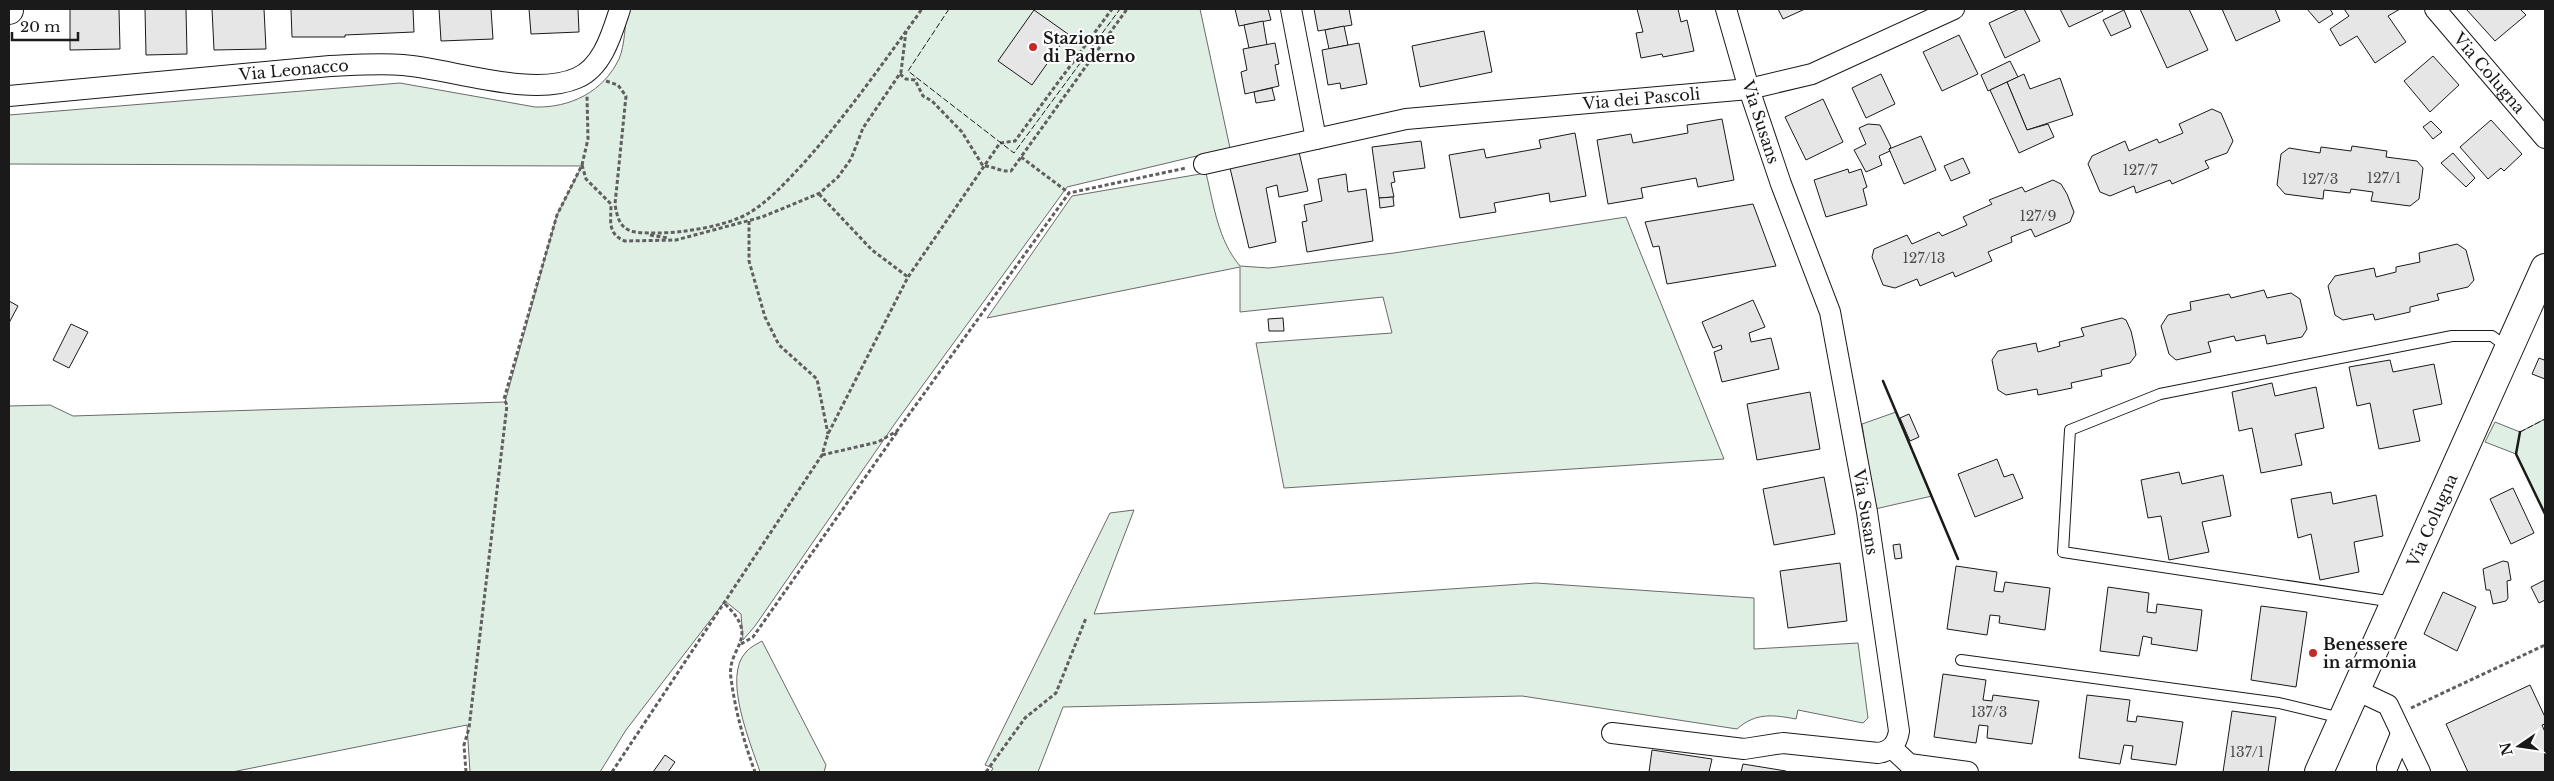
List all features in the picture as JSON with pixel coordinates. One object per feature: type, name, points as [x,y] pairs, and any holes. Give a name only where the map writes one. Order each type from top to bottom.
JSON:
[{"type":"street","points":[[583,87],[591,67],[602,54],[612,34],[620,9]]},
{"type":"street","points":[[1291,9],[1316,138]]},
{"type":"street","name":"Via Susans","points":[[1726,9],[1749,89],[1781,184],[1830,312],[1867,512],[1899,731],[1897,740],[1892,748]]},
{"type":"street","name":"Via dei Pascoli","points":[[1204,164],[1316,138],[1406,120],[1749,89],[1812,74],[1954,9]]},
{"type":"street","name":"Via Colugna","points":[[2435,9],[2545,138]]},
{"type":"street","name":"Via Leonacco","points":[[9,96],[358,65],[404,65],[522,84],[583,87]]},
{"type":"street","name":"Via Colugna","points":[[2319,772],[2545,268]]},
{"type":"street","points":[[2356,690],[2388,705],[2420,772]]},
{"type":"street","points":[[2387,768],[2397,725]]},
{"type":"street","points":[[1612,733],[1744,748],[1783,743],[1878,753],[1892,748],[1909,764],[1968,772]]},
{"type":"lane","points":[[2395,602],[2063,552],[2070,430],[2160,394],[2452,336],[2492,336],[2509,348]]},
{"type":"lane","points":[[1962,660],[2279,703],[2343,719]]},
{"type":"path","points":[[641,233],[680,232],[733,220],[749,213],[761,204],[776,192],[820,146],[922,9]]},
{"type":"path","points":[[612,772],[822,455],[828,434],[908,277],[1000,143],[1015,141],[1112,9]]},
{"type":"path","points":[[983,166],[992,166],[1001,172],[1011,171],[1127,9]]},
{"type":"path","points":[[582,165],[586,179],[610,204],[611,231],[617,238],[625,241],[676,240],[749,221],[819,194],[838,177],[850,159],[863,128],[900,74],[907,30]]},
{"type":"path","points":[[900,74],[906,79],[916,80],[923,96],[932,101],[962,132],[983,166]]},
{"type":"path","points":[[618,85],[624,90],[626,104],[614,204],[616,215],[624,229],[676,240]]},
{"type":"path","points":[[466,772],[464,745],[470,718],[506,414],[507,405],[504,399],[557,215],[582,165],[588,140],[583,87]]},
{"type":"path","points":[[1021,157],[1069,193]]},
{"type":"path","points":[[741,644],[753,637],[897,431],[1069,193],[1204,164]]},
{"type":"path","points":[[819,194],[872,250],[908,277]]},
{"type":"path","points":[[749,221],[749,261],[765,317],[779,345],[817,379],[828,434]]},
{"type":"path","points":[[822,455],[878,442],[897,431]]},
{"type":"path","points":[[725,604],[738,616],[741,644],[734,659],[730,675],[738,717],[755,772]]},
{"type":"path","points":[[986,772],[1025,718],[1056,693],[1086,618]]},
{"type":"path","points":[[2397,725],[2545,645]]},
{"type":"green space","points":[[627,9],[1200,9],[1230,148],[1067,187],[896,422],[755,626],[743,640],[741,614],[725,601],[626,730],[600,772],[470,772],[467,725],[232,772],[9,772],[9,406],[50,405],[73,416],[505,402],[557,215],[582,166],[9,164],[9,115],[400,83],[535,107],[561,105],[584,96],[595,89],[612,71],[619,59],[622,47]]},
{"type":"green space","points":[[1206,173],[1214,210],[1222,234],[1240,266],[1269,268],[1394,253],[1626,217],[1724,459],[1284,488],[1256,343],[1392,333],[1383,297],[1240,312],[1240,267],[987,318],[1072,196]]},
{"type":"green space","points":[[1896,412],[1932,496],[1875,509],[1862,424]]},
{"type":"green space","points":[[2545,419],[2545,514],[2516,454],[2485,442],[2495,422],[2520,432]]},
{"type":"green space","points":[[1134,510],[1094,614],[1536,583],[1754,598],[1754,649],[1858,643],[1868,718],[1863,723],[1798,710],[1796,719],[1780,716],[1758,717],[1737,729],[1522,696],[1063,707],[1038,772],[991,772],[993,768],[985,765],[1110,513]]},
{"type":"green space","points":[[762,641],[826,765],[824,772],[760,772],[745,728],[738,694],[737,677],[739,663],[746,652]]},
{"type":"building","points":[[70,9],[119,9],[120,49],[70,50]]},
{"type":"building","points":[[145,9],[186,9],[187,54],[146,55]]},
{"type":"building","points":[[212,9],[264,9],[266,49],[214,50]]},
{"type":"building","points":[[291,9],[413,9],[414,32],[345,35],[345,37],[292,37]]},
{"type":"building","points":[[439,9],[491,9],[493,39],[441,41]]},
{"type":"building","points":[[529,9],[578,9],[579,32],[531,34]]},
{"type":"building","points":[[1235,9],[1268,9],[1271,20],[1239,26]]},
{"type":"building","points":[[1314,9],[1349,9],[1352,25],[1318,31]]},
{"type":"building","points":[[1637,9],[1678,9],[1681,22],[1687,20],[1694,51],[1663,57],[1662,54],[1641,58],[1636,33],[1643,32]]},
{"type":"building","points":[[1778,9],[1805,9],[1783,19]]},
{"type":"building","points":[[2019,9],[2024,9],[2040,41],[2005,58],[1989,23]]},
{"type":"building","points":[[2060,9],[2102,9],[2103,11],[2069,27]]},
{"type":"building","points":[[2140,9],[2189,9],[2208,50],[2167,68]]},
{"type":"building","points":[[2222,9],[2275,9],[2280,21],[2236,41]]},
{"type":"building","points":[[2307,9],[2330,9],[2333,14],[2319,23]]},
{"type":"building","points":[[2344,9],[2400,9],[2388,16],[2406,42],[2375,63],[2357,36],[2340,46],[2330,29],[2349,16]]},
{"type":"building","points":[[2466,9],[2520,9],[2526,15],[2495,41]]},
{"type":"building","name":"Stazione di Paderno","points":[[1034,10],[1068,34],[1032,85],[998,61]]},
{"type":"building","points":[[2124,10],[2131,27],[2111,36],[2103,20]]},
{"type":"building","points":[[1263,21],[1267,45],[1249,48],[1244,25]]},
{"type":"building","points":[[1344,26],[1348,45],[1329,49],[1325,30]]},
{"type":"building","points":[[1484,31],[1492,72],[1420,87],[1412,46]]},
{"type":"building","points":[[1959,35],[1978,74],[1942,91],[1923,52]]},
{"type":"building","points":[[1275,43],[1279,64],[1275,65],[1279,86],[1245,94],[1241,72],[1247,70],[1243,49]]},
{"type":"building","points":[[1359,43],[1367,84],[1341,89],[1340,83],[1328,85],[1322,50]]},
{"type":"building","points":[[2433,56],[2459,85],[2430,112],[2404,81]]},
{"type":"building","points":[[2010,61],[2018,77],[1988,91],[1981,75]]},
{"type":"building","points":[[1881,74],[1895,104],[1866,118],[1852,88]]},
{"type":"building","points":[[2024,74],[2030,89],[2060,78],[2073,115],[2027,130],[2007,82]]},
{"type":"building","points":[[2007,82],[2027,130],[2048,124],[2054,137],[2019,153],[1990,90]]},
{"type":"building","points":[[1272,88],[1275,100],[1256,103],[1254,92]]},
{"type":"building","points":[[1823,99],[1843,142],[1806,160],[1785,117]]},
{"type":"building","points":[[2212,109],[2221,113],[2233,141],[2227,153],[2205,161],[2209,168],[2172,184],[2170,180],[2136,193],[2134,186],[2110,196],[2100,192],[2088,164],[2092,156],[2125,141],[2129,151],[2157,139],[2159,143],[2183,133],[2179,124]]},
{"type":"building","points":[[1722,119],[1734,180],[1698,187],[1696,178],[1641,188],[1643,198],[1608,204],[1597,140],[1631,134],[1633,143],[1688,133],[1687,125]]},
{"type":"building","points":[[2491,120],[2522,154],[2504,171],[2501,168],[2488,179],[2460,147]]},
{"type":"building","points":[[2431,121],[2442,132],[2433,139],[2423,127]]},
{"type":"building","points":[[1868,124],[1880,125],[1891,147],[1890,151],[1879,156],[1882,165],[1866,172],[1854,150],[1866,144],[1859,128]]},
{"type":"building","points":[[1575,133],[1586,196],[1550,202],[1549,193],[1494,203],[1496,212],[1460,218],[1449,155],[1484,149],[1486,158],[1541,148],[1539,140]]},
{"type":"building","points":[[1921,136],[1936,170],[1904,184],[1889,149]]},
{"type":"building","points":[[1421,141],[1425,168],[1393,172],[1395,182],[1391,183],[1394,197],[1379,198],[1372,147]]},
{"type":"building","points":[[2352,146],[2387,151],[2386,157],[2417,161],[2423,168],[2419,199],[2410,206],[2371,201],[2373,192],[2351,189],[2350,193],[2324,190],[2323,199],[2285,194],[2277,185],[2281,154],[2289,148],[2320,153],[2321,147],[2351,151]]},
{"type":"building","points":[[1299,152],[1308,191],[1279,197],[1277,185],[1266,188],[1276,242],[1249,248],[1230,168]]},
{"type":"building","points":[[2453,153],[2475,178],[2466,187],[2441,163]]},
{"type":"building","points":[[1963,158],[1970,173],[1951,181],[1944,166]]},
{"type":"building","points":[[1848,169],[1849,173],[1861,169],[1867,187],[1863,189],[1867,205],[1826,217],[1814,180]]},
{"type":"building","points":[[1346,174],[1348,192],[1366,189],[1373,241],[1307,252],[1302,222],[1307,221],[1304,205],[1322,201],[1318,179]]},
{"type":"building","points":[[2053,180],[2061,184],[2067,194],[2074,212],[2070,222],[2035,237],[2031,229],[2011,237],[2012,242],[1988,252],[1992,261],[1955,277],[1953,272],[1920,286],[1917,279],[1895,288],[1883,285],[1872,257],[1874,249],[1907,235],[1912,244],[1939,232],[1942,236],[1967,225],[1963,217],[1992,204],[1989,200],[2022,187],[2025,192]]},
{"type":"building","points":[[1393,197],[1394,206],[1380,208],[1379,198]]},
{"type":"building","points":[[1753,204],[1776,266],[1667,284],[1659,246],[1653,247],[1645,222]]},
{"type":"building","points":[[2457,244],[2466,250],[2474,280],[2468,287],[2437,294],[2439,300],[2410,307],[2410,312],[2375,320],[2373,314],[2343,320],[2335,315],[2328,286],[2335,276],[2374,268],[2376,277],[2396,272],[2396,267],[2420,262],[2419,253]]},
{"type":"building","points":[[2264,290],[2267,298],[2291,293],[2300,299],[2307,329],[2302,337],[2267,344],[2265,335],[2236,341],[2234,336],[2208,342],[2211,352],[2176,360],[2169,354],[2161,326],[2168,315],[2191,310],[2190,302],[2229,294],[2231,298]]},
{"type":"building","points":[[1753,300],[1765,327],[1749,333],[1751,342],[1771,338],[1779,369],[1722,382],[1714,352],[1722,349],[1721,345],[1713,348],[1702,322]]},
{"type":"building","points":[[9,301],[18,306],[9,323]]},
{"type":"building","points":[[1283,318],[1284,331],[1269,331],[1268,319]]},
{"type":"building","points":[[2122,318],[2126,320],[2131,331],[2136,355],[2130,363],[2101,370],[2102,376],[2071,383],[2072,388],[2038,395],[2037,389],[2006,395],[1998,390],[1992,360],[1998,351],[2036,343],[2038,352],[2060,346],[2059,342],[2084,336],[2081,328]]},
{"type":"building","points":[[71,324],[88,332],[69,368],[53,360]]},
{"type":"building","points":[[2545,357],[2545,379],[2532,374],[2539,358],[2544,360]]},
{"type":"building","points":[[2390,360],[2393,372],[2434,364],[2442,404],[2413,410],[2420,441],[2379,449],[2370,403],[2357,406],[2349,367]]},
{"type":"building","points":[[2272,383],[2275,396],[2316,387],[2324,428],[2295,434],[2302,465],[2261,473],[2252,428],[2239,431],[2232,392]]},
{"type":"building","points":[[1810,392],[1820,449],[1757,460],[1747,404]]},
{"type":"building","points":[[1909,414],[1919,437],[1910,441],[1900,418]]},
{"type":"building","points":[[1997,459],[2004,477],[2013,474],[2023,498],[1975,517],[1958,474]]},
{"type":"building","points":[[2179,472],[2182,484],[2223,475],[2231,516],[2202,522],[2209,552],[2169,560],[2161,516],[2148,518],[2141,480]]},
{"type":"building","points":[[1824,477],[1835,534],[1774,545],[1763,489]]},
{"type":"building","points":[[2513,488],[2534,533],[2511,544],[2490,499]]},
{"type":"building","points":[[2331,492],[2333,504],[2376,495],[2383,536],[2354,542],[2359,572],[2320,580],[2311,534],[2298,538],[2291,499]]},
{"type":"building","points":[[1900,544],[1902,558],[1895,559],[1893,545]]},
{"type":"building","points":[[2503,561],[2508,562],[2511,580],[2507,581],[2508,598],[2506,601],[2493,604],[2490,590],[2486,590],[2483,569]]},
{"type":"building","points":[[1840,563],[1847,621],[1788,628],[1780,571]]},
{"type":"building","points":[[1956,566],[1997,572],[1994,591],[2003,592],[2005,582],[2050,588],[2045,630],[1999,623],[2000,616],[1990,615],[1987,635],[1947,629]]},
{"type":"building","points":[[2545,580],[2545,600],[2539,603],[2531,587]]},
{"type":"building","points":[[2108,587],[2149,593],[2147,612],[2156,613],[2157,604],[2202,610],[2197,651],[2151,644],[2152,638],[2143,636],[2139,656],[2100,651]]},
{"type":"building","points":[[2443,592],[2476,607],[2457,651],[2424,634]]},
{"type":"building","points":[[2261,606],[2307,612],[2296,687],[2251,680]]},
{"type":"building","points":[[1943,674],[1986,680],[1983,700],[1992,701],[1993,695],[2039,701],[2032,744],[1987,738],[1988,726],[1979,725],[1976,743],[1934,737]]},
{"type":"building","points":[[2530,685],[2545,717],[2545,724],[2542,725],[2545,732],[2545,772],[2468,772],[2446,724]]},
{"type":"building","points":[[2087,695],[2130,700],[2127,721],[2136,722],[2137,716],[2183,722],[2176,765],[2131,759],[2133,746],[2124,745],[2120,764],[2079,758]]},
{"type":"building","points":[[2232,711],[2276,717],[2268,772],[2223,772]]},
{"type":"building","points":[[1652,750],[1712,759],[1709,772],[1649,772]]},
{"type":"building","points":[[665,755],[675,762],[668,772],[653,772]]},
{"type":"building","points":[[1743,764],[1786,771],[1741,772]]},
{"type":"fence","points":[[949,9],[908,71],[1014,153],[1120,9]]},
{"type":"fence","points":[[2520,432],[2545,419]]},
{"type":"wall","points":[[1883,381],[1958,559]]},
{"type":"wall","points":[[2520,432],[2516,454],[2545,514]]},
{"type":"place","name":"Stazione di Paderno","points":[[1033,47]]},
{"type":"place","name":"Benessere in armonia","points":[[2313,653]]}]
